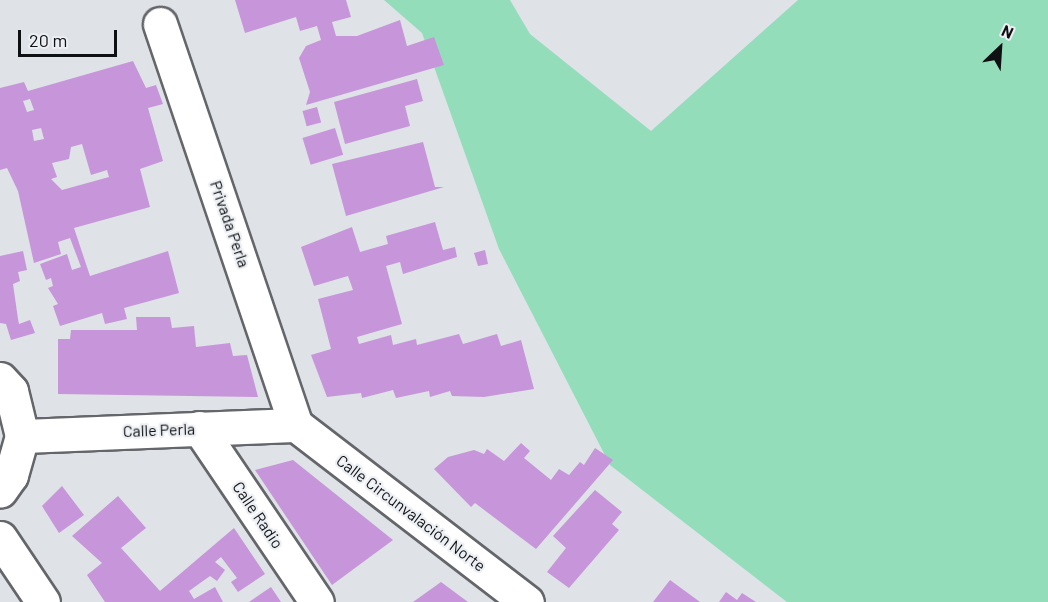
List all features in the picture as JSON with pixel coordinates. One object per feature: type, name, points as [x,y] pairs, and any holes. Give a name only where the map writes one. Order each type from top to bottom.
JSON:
[{"type":"street","name":"Privada Perla","points":[[160,24],[296,425]]},
{"type":"street","points":[[0,379],[11,391],[22,436],[11,475],[0,491]]},
{"type":"street","name":"Calle Perla","points":[[22,436],[296,425]]},
{"type":"street","name":"Calle Circunvalación Norte","points":[[296,425],[527,602]]},
{"type":"street","name":"Calle Radio","points":[[200,428],[317,602]]},
{"type":"street","points":[[0,538],[43,602]]},
{"type":"green space","points":[[384,0],[510,0],[530,34],[651,131],[798,0],[1048,0],[1048,602],[787,602],[610,465],[499,249],[422,33]]},
{"type":"building","points":[[235,0],[346,0],[351,17],[332,22],[336,36],[357,36],[400,20],[407,46],[434,37],[444,65],[306,105],[310,92],[299,58],[306,46],[321,40],[317,26],[300,31],[296,17],[245,33]]},
{"type":"building","points":[[133,61],[146,88],[156,85],[163,104],[148,108],[163,161],[140,169],[150,207],[74,228],[90,276],[168,251],[179,293],[124,308],[127,319],[105,324],[102,313],[60,326],[53,306],[58,304],[48,288],[53,286],[51,278],[46,280],[40,264],[67,254],[72,270],[81,267],[70,238],[58,242],[61,254],[34,263],[18,191],[7,168],[0,170],[0,88],[24,82],[28,91]],"holes":[[[30,99],[34,110],[27,112],[23,101]],[[41,128],[44,139],[34,141],[32,130]],[[82,144],[91,175],[107,170],[109,177],[62,190],[51,179],[57,177],[52,163],[69,159],[71,147]]]},
{"type":"building","points":[[417,79],[423,101],[405,106],[410,126],[345,144],[334,102]]},
{"type":"building","points":[[317,107],[321,122],[307,126],[303,111]]},
{"type":"building","points":[[335,128],[343,155],[311,165],[302,138]]},
{"type":"building","points":[[423,142],[435,187],[444,187],[346,216],[332,164]]},
{"type":"building","points":[[435,222],[443,250],[455,247],[457,257],[403,274],[400,262],[386,266],[402,324],[357,337],[359,344],[391,335],[393,345],[416,339],[417,345],[459,334],[463,344],[497,334],[501,346],[521,340],[534,389],[484,397],[452,396],[450,391],[430,397],[429,391],[396,398],[393,390],[362,398],[361,393],[327,397],[311,355],[331,349],[318,299],[353,290],[348,276],[314,286],[301,247],[352,227],[360,252],[388,244],[386,236]]},
{"type":"building","points":[[485,250],[488,264],[478,266],[474,253]]},
{"type":"building","points":[[23,251],[27,270],[18,272],[20,281],[13,284],[18,319],[19,324],[30,320],[35,333],[11,340],[6,324],[0,323],[0,256]]},
{"type":"building","points":[[136,317],[170,317],[172,328],[194,326],[196,347],[230,343],[233,356],[247,355],[258,397],[58,394],[58,339],[70,339],[71,330],[137,330]]},
{"type":"building","points":[[521,443],[530,451],[524,458],[551,480],[559,469],[569,475],[580,462],[584,465],[595,448],[613,460],[536,549],[475,503],[471,507],[434,469],[448,457],[474,450],[484,454],[487,449],[504,461]]},
{"type":"building","points":[[293,460],[393,540],[332,585],[255,470]]},
{"type":"building","points":[[62,486],[84,515],[59,533],[42,506]]},
{"type":"building","points":[[595,490],[622,512],[612,524],[619,530],[569,588],[547,572],[566,548],[553,536]]},
{"type":"building","points":[[118,496],[146,528],[121,548],[160,591],[234,528],[265,574],[238,592],[231,582],[237,578],[221,557],[215,562],[225,570],[217,581],[210,576],[189,591],[194,599],[215,587],[223,602],[105,602],[87,575],[102,563],[72,536]]},
{"type":"building","points":[[670,580],[700,602],[653,602]]},
{"type":"building","points":[[441,582],[468,602],[413,602]]},
{"type":"building","points":[[271,587],[281,602],[249,602]]},
{"type":"building","points":[[726,592],[737,600],[742,593],[756,602],[719,602]]}]
